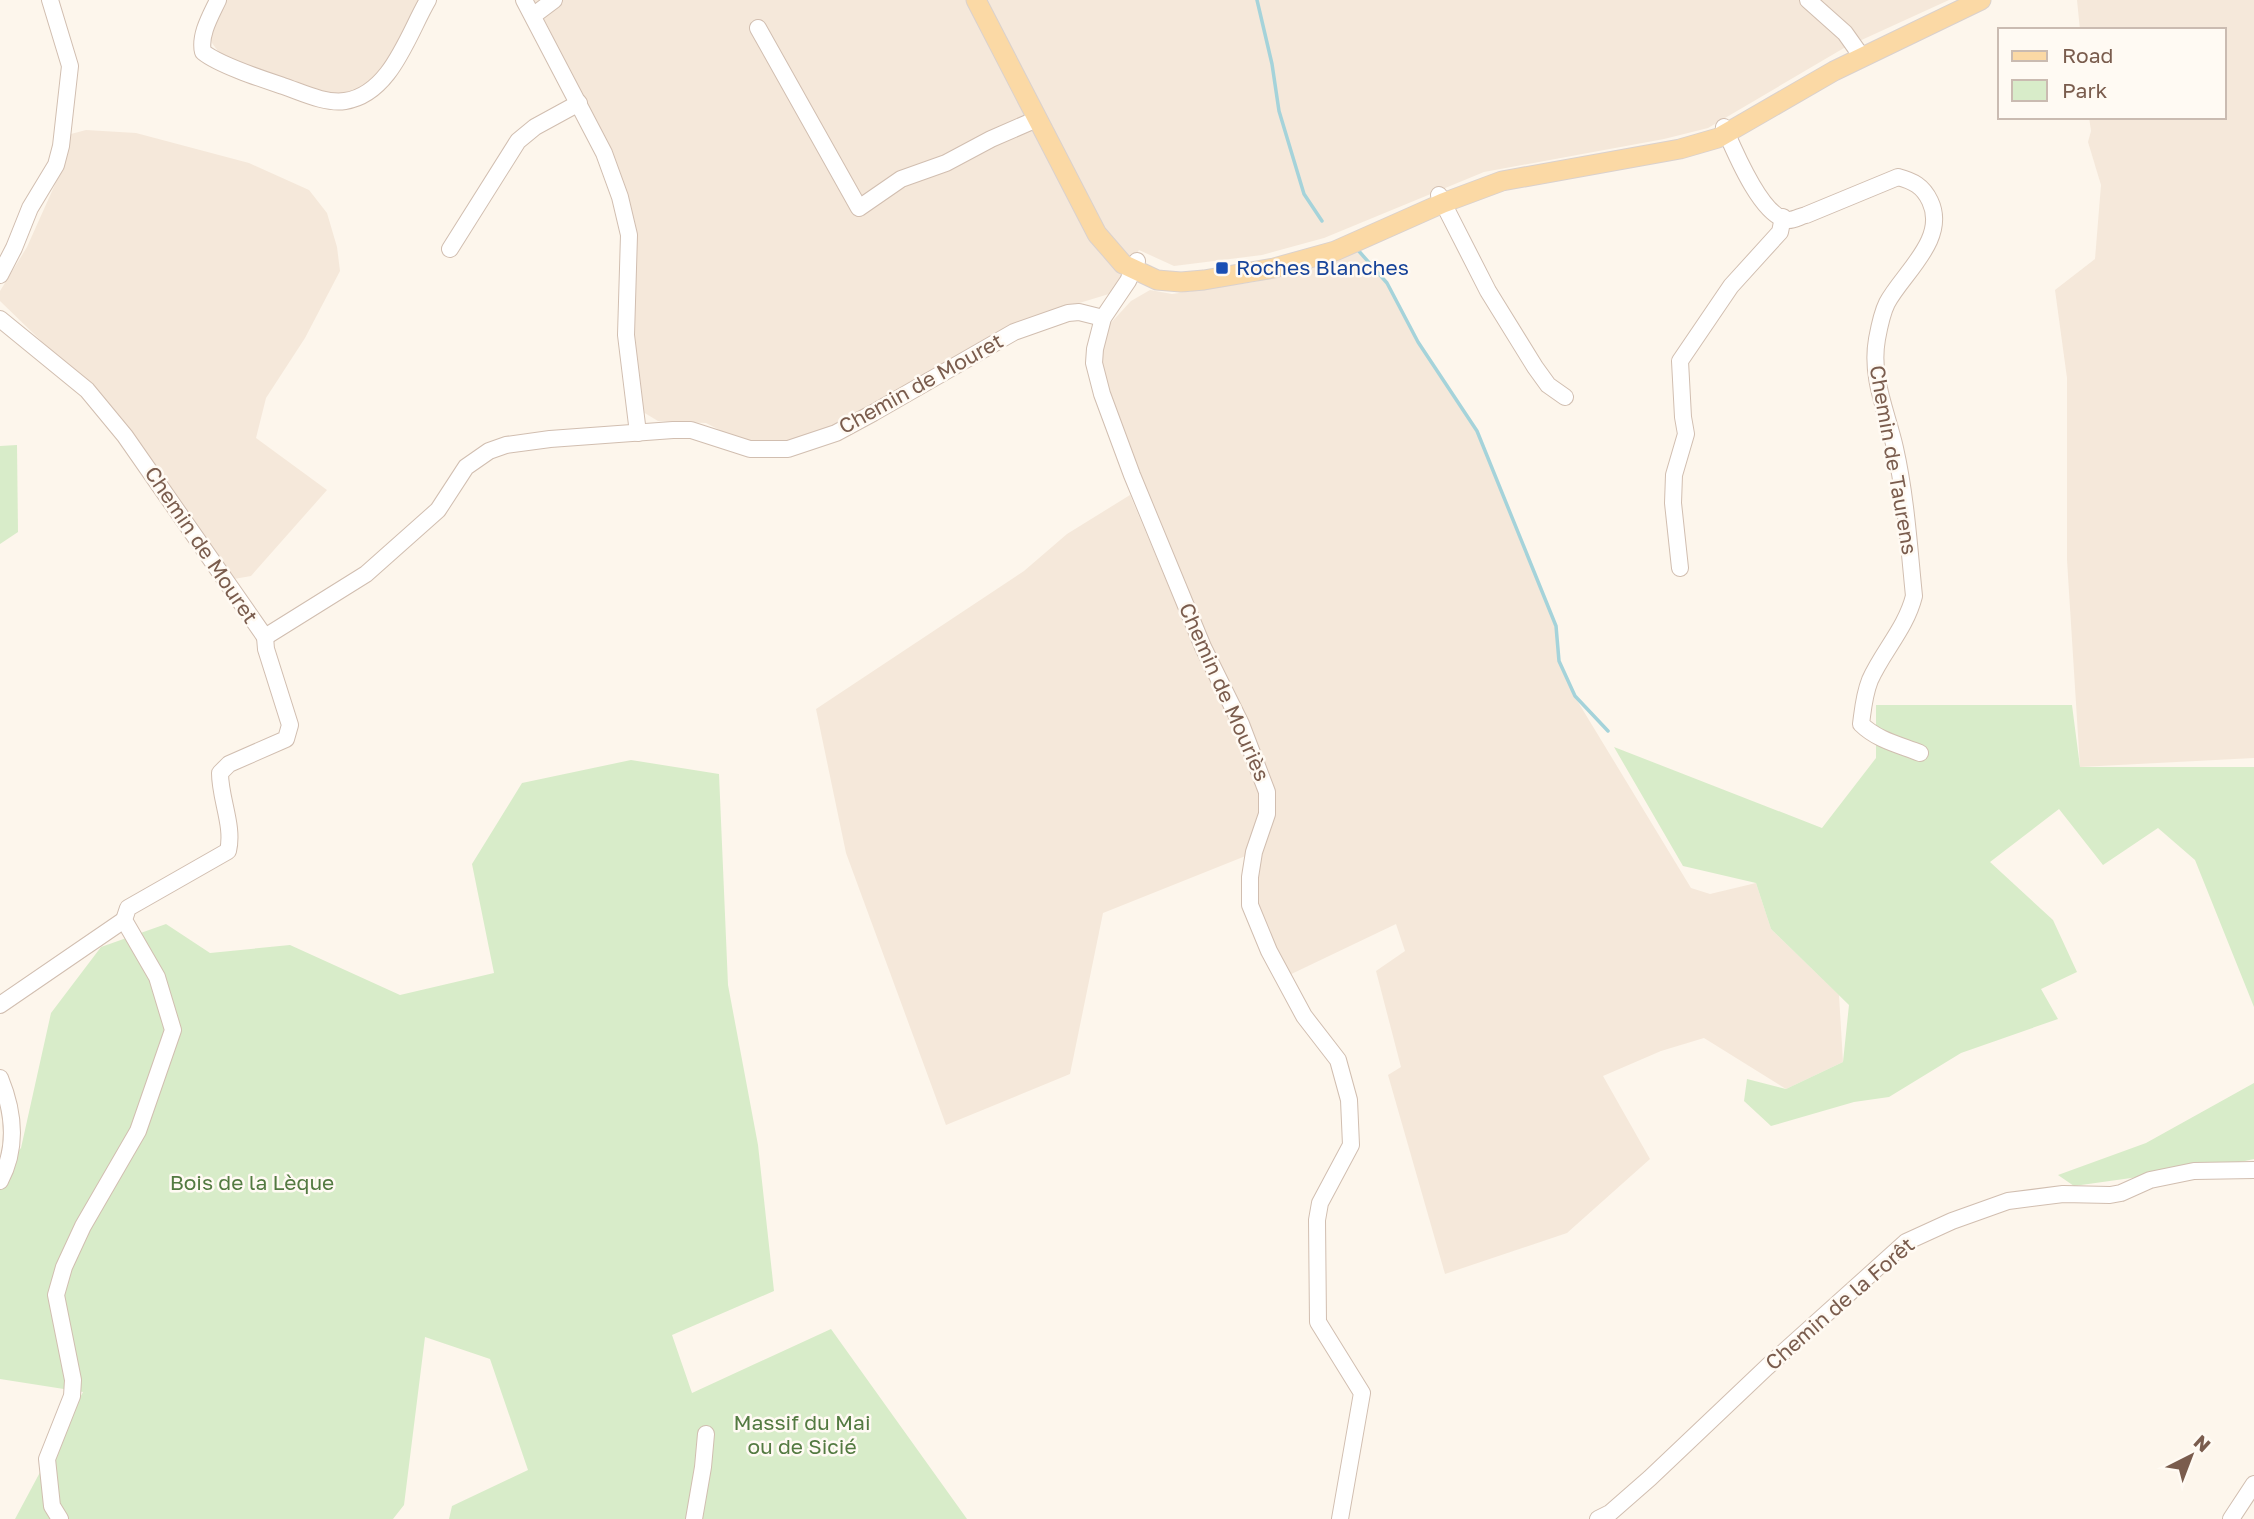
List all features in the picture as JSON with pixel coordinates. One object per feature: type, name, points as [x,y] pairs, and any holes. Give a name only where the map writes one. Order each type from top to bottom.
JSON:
[{"type":"main road","points":[[976,0],[1097,234],[1123,264],[1135,266],[1157,280],[1181,282],[1274,268],[1335,251],[1499,172],[1589,160],[1725,130],[1859,52],[1960,0]]},
{"type":"main road","points":[[1859,52],[1981,0]]},
{"type":"street","points":[[0,275],[30,208],[56,164],[61,146],[69,66],[50,0]]},
{"type":"street","points":[[218,0],[202,45],[203,52],[270,82],[326,100],[344,102],[369,90],[386,75],[428,0]]},
{"type":"street","points":[[524,0],[606,158],[620,197],[629,235],[626,335],[638,433]]},
{"type":"street","points":[[534,15],[554,0]]},
{"type":"street","points":[[1808,0],[1845,33],[1859,52]]},
{"type":"street","points":[[758,27],[859,208],[901,179],[946,163],[1037,119]]},
{"type":"street","points":[[450,249],[518,141],[535,127],[579,103]]},
{"type":"street","points":[[1680,568],[1673,503],[1674,475],[1686,433],[1680,361],[1731,286],[1780,232],[1783,218],[1763,204],[1725,130]]},
{"type":"street","name":"Chemin de Taurens","points":[[1783,218],[1790,220],[1805,215],[1898,177],[1913,181],[1926,192],[1934,209],[1934,226],[1924,250],[1886,304],[1877,337],[1875,366],[1897,458],[1914,596],[1910,610],[1871,678],[1864,697],[1861,724],[1869,732],[1885,740],[1920,753]]},
{"type":"street","points":[[1441,199],[1488,291],[1535,368],[1548,385],[1565,397]]},
{"type":"street","name":"Chemin de Mouriès","points":[[1135,266],[1103,318],[1094,363],[1102,394],[1163,551],[1203,648],[1241,723],[1267,792],[1267,814],[1254,852],[1250,877],[1250,905],[1269,951],[1304,1016],[1338,1060],[1349,1100],[1351,1144],[1320,1203],[1317,1220],[1318,1322],[1362,1393],[1340,1519]]},
{"type":"street","name":"Chemin de Mouret","points":[[0,319],[87,390],[146,463],[265,637],[366,574],[438,510],[466,467],[489,451],[506,445],[550,439],[691,430],[750,449],[788,449],[845,428],[1014,332],[1068,313],[1079,312],[1103,318]]},
{"type":"street","points":[[0,1005],[124,920],[128,908],[228,851],[231,839],[220,786],[220,773],[229,764],[286,739],[290,724],[266,649],[265,637]]},
{"type":"street","points":[[60,1519],[52,1506],[47,1459],[72,1396],[73,1380],[56,1295],[64,1267],[83,1226],[138,1131],[173,1030],[157,977],[124,920]]},
{"type":"street","points":[[0,1079],[8,1098],[13,1123],[12,1146],[0,1181]]},
{"type":"street","name":"Chemin de la Forêt","points":[[1598,1519],[1650,1478],[1906,1242],[2008,1200],[2063,1194],[2110,1195],[2150,1180],[2194,1171],[2254,1170]]},
{"type":"street","points":[[694,1519],[704,1467],[706,1434]]},
{"type":"street","points":[[2231,1519],[2254,1485]]},
{"type":"shaded area","points":[[227,0],[423,0],[376,80],[344,96],[323,96],[220,54],[212,43],[209,32]]},
{"type":"shaded area","points":[[532,0],[1949,0],[1844,48],[1708,128],[1664,139],[1484,172],[1324,238],[1262,255],[1174,266],[1139,250],[1109,294],[1056,310],[830,429],[776,443],[739,440],[706,423],[658,421],[643,412],[632,338],[615,166],[547,25]]},
{"type":"shaded area","points":[[2077,0],[2254,0],[2254,758],[2080,767],[2067,560],[2067,378],[2055,290],[2095,259],[2101,185],[2088,142],[2091,131],[2089,119],[2226,119],[2226,28],[2080,28]]},
{"type":"shaded area","points":[[86,130],[136,133],[249,163],[309,190],[327,213],[337,247],[340,271],[305,338],[266,398],[256,438],[327,490],[251,576],[234,579],[67,366],[0,301],[0,291],[27,247],[57,180],[71,134]]},
{"type":"shaded area","points":[[1357,251],[1387,283],[1418,342],[1477,431],[1556,626],[1559,661],[1575,697],[1691,888],[1710,894],[1756,883],[1771,929],[1839,995],[1843,1062],[1786,1089],[1704,1038],[1661,1051],[1603,1076],[1650,1159],[1567,1233],[1445,1274],[1388,1075],[1401,1067],[1376,971],[1405,951],[1396,924],[1283,978],[1250,905],[1253,853],[1103,913],[1070,1074],[946,1125],[846,853],[816,709],[1024,571],[1067,534],[1130,495],[1174,599],[1181,595],[1208,646],[1108,394],[1101,358],[1108,326],[1131,301],[1150,290],[1172,294],[1254,282],[1314,267]]},
{"type":"green space","points":[[17,445],[18,532],[0,544],[0,446]]},
{"type":"green space","points":[[1876,705],[2072,705],[2080,767],[2254,767],[2254,1007],[2195,860],[2158,828],[2103,865],[2059,809],[1990,862],[2053,920],[2077,972],[2041,989],[2058,1019],[1961,1053],[1889,1097],[1854,1102],[1771,1126],[1744,1101],[1747,1079],[1786,1089],[1843,1062],[1849,1005],[1771,929],[1756,883],[1683,866],[1614,747],[1822,828],[1876,758]]},
{"type":"green space","name":"Bois de la Lèque","points":[[631,760],[719,774],[728,985],[758,1145],[774,1291],[672,1335],[692,1393],[831,1329],[967,1519],[449,1519],[452,1506],[528,1470],[490,1359],[425,1337],[404,1505],[393,1519],[15,1519],[83,1392],[0,1379],[0,1171],[21,1148],[51,1013],[101,947],[166,924],[210,953],[290,945],[400,995],[494,973],[472,864],[522,783]]},
{"type":"green space","points":[[2254,1083],[2254,1159],[2074,1186],[2058,1175],[2146,1143]]},
{"type":"waterway","points":[[1257,0],[1272,64],[1279,111],[1304,194],[1322,221]]},
{"type":"waterway","points":[[1357,249],[1387,283],[1418,342],[1477,431],[1556,626],[1559,661],[1575,696],[1608,731]]},
{"type":"place","name":"Roches Blanches","points":[[1222,268]]},
{"type":"park label","name":"Massif du Mai ou de Sicié","points":[[802,1435]]}]
